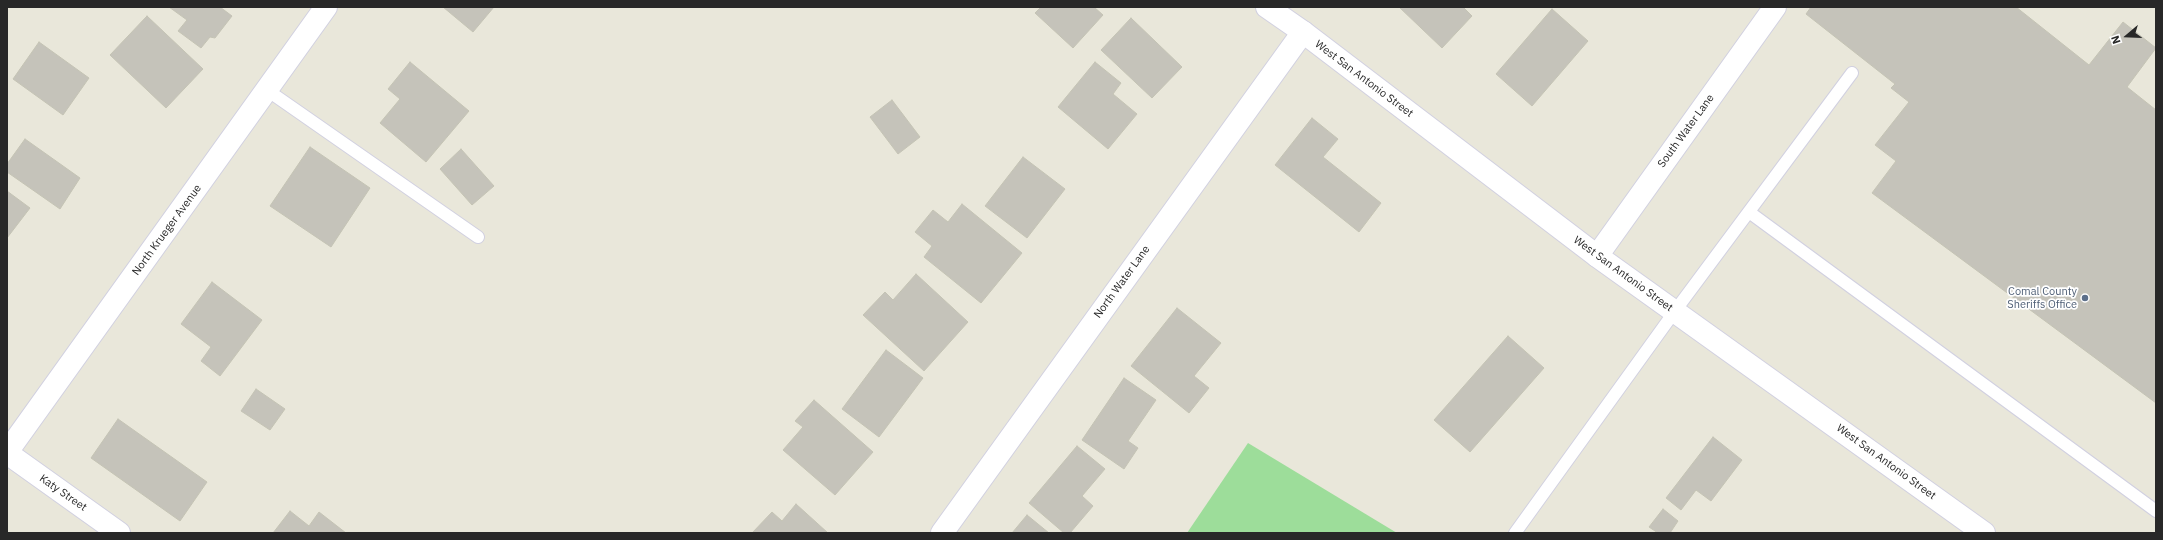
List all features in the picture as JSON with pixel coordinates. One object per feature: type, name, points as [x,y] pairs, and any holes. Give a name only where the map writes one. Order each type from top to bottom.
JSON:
[{"type":"street","name":"North Krueger Avenue","points":[[7,453],[326,7]]},
{"type":"street","name":"West San Antonio Street","points":[[1267,7],[1303,32],[1597,256],[1984,533]]},
{"type":"street","name":"South Water Lane","points":[[1597,256],[1775,7]]},
{"type":"street","name":"North Water Lane","points":[[942,533],[1303,32]]},
{"type":"street","name":"Katy Street","points":[[7,453],[120,533]]},
{"type":"lane","points":[[1515,533],[1675,311],[1852,73]]},
{"type":"lane","points":[[267,90],[478,237]]},
{"type":"lane","points":[[1749,212],[2156,511]]},
{"type":"green space","points":[[1248,443],[1397,533],[1187,533]]},
{"type":"building","points":[[169,7],[220,7],[232,16],[215,38],[210,37],[201,48],[178,31],[187,20]]},
{"type":"building","points":[[443,7],[494,7],[473,32]]},
{"type":"building","points":[[1041,7],[1094,7],[1103,15],[1073,48],[1035,13]]},
{"type":"building","points":[[1399,7],[1463,7],[1472,16],[1442,48]]},
{"type":"building","name":"Comal County Sheriffs Office","points":[[1811,7],[2016,7],[2089,65],[2123,22],[2156,48],[2127,87],[2156,110],[2156,403],[1872,193],[1896,161],[1875,145],[1909,102],[1891,88],[1895,84],[1806,14]]},
{"type":"building","points":[[1552,9],[1588,41],[1532,106],[1496,74]]},
{"type":"building","points":[[147,16],[203,69],[166,108],[110,55]]},
{"type":"building","points":[[1131,18],[1182,67],[1152,98],[1101,50]]},
{"type":"building","points":[[39,42],[89,78],[63,115],[13,79]]},
{"type":"building","points":[[410,62],[469,111],[426,162],[380,123],[400,99],[388,89]]},
{"type":"building","points":[[1095,62],[1121,83],[1113,94],[1137,114],[1108,149],[1058,107]]},
{"type":"building","points":[[892,100],[920,137],[898,154],[870,117]]},
{"type":"building","points":[[1312,118],[1338,139],[1323,157],[1381,203],[1359,232],[1275,165]]},
{"type":"building","points":[[25,139],[80,178],[60,209],[7,172],[7,164]]},
{"type":"building","points":[[310,147],[370,188],[331,247],[270,206]]},
{"type":"building","points":[[461,149],[494,186],[472,205],[440,169]]},
{"type":"building","points":[[1023,157],[1065,189],[1027,238],[985,206]]},
{"type":"building","points":[[7,191],[30,208],[7,238]]},
{"type":"building","points":[[962,204],[1022,253],[981,303],[924,257],[932,246],[915,232],[933,210],[948,222]]},
{"type":"building","points":[[916,274],[968,322],[924,371],[863,315],[885,292],[893,300]]},
{"type":"building","points":[[212,282],[262,320],[220,376],[201,361],[211,347],[181,324]]},
{"type":"building","points":[[1177,308],[1221,343],[1194,376],[1209,388],[1189,413],[1131,366]]},
{"type":"building","points":[[1508,336],[1544,368],[1470,452],[1434,420]]},
{"type":"building","points":[[886,350],[923,378],[879,437],[842,409]]},
{"type":"building","points":[[1124,378],[1156,400],[1128,441],[1138,448],[1124,469],[1082,440]]},
{"type":"building","points":[[256,389],[285,409],[270,430],[241,411]]},
{"type":"building","points":[[814,400],[873,452],[835,495],[783,450],[803,427],[795,421]]},
{"type":"building","points":[[118,419],[207,482],[180,521],[91,458]]},
{"type":"building","points":[[1713,437],[1742,460],[1711,501],[1696,490],[1681,510],[1666,498]]},
{"type":"building","points":[[1077,446],[1105,469],[1082,496],[1093,506],[1070,533],[1064,533],[1029,503]]},
{"type":"building","points":[[796,504],[828,533],[752,533],[772,512],[782,521]]},
{"type":"building","points":[[1663,509],[1678,521],[1670,533],[1658,533],[1649,527]]},
{"type":"building","points":[[290,511],[309,526],[319,512],[346,533],[273,533]]},
{"type":"building","points":[[1027,515],[1049,533],[1012,533]]},
{"type":"place","name":"Comal County Sheriffs Office","points":[[2085,298]]}]
